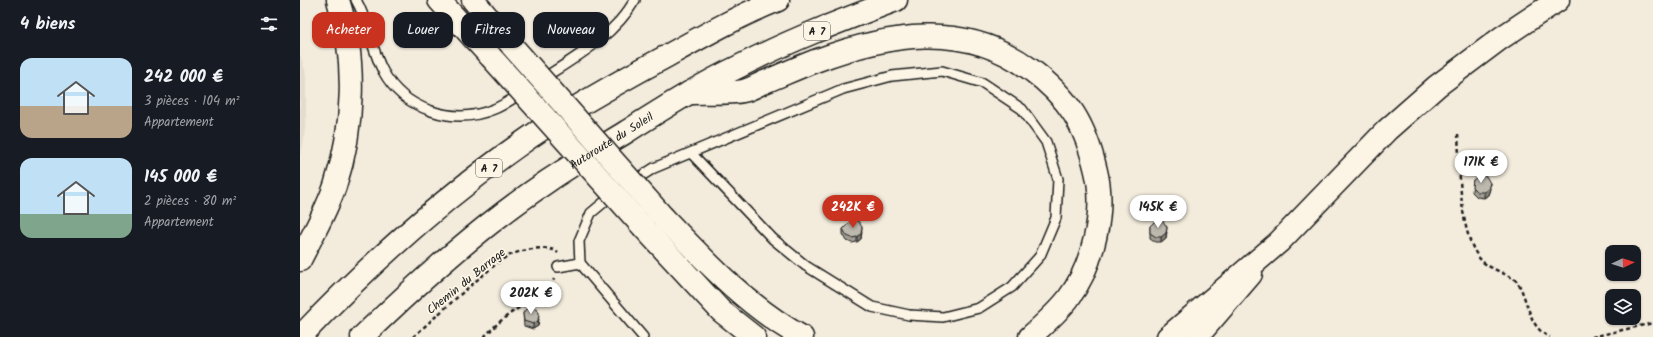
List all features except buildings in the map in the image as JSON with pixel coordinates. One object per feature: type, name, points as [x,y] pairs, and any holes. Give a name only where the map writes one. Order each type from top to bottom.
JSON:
[{"type":"highway","points":[[300,260],[335,187],[348,131],[351,90],[350,71],[348,46],[338,0]]},
{"type":"highway","points":[[439,0],[644,229],[721,311],[754,337]]},
{"type":"highway","points":[[473,0],[663,217],[722,277],[775,320],[802,337]]},
{"type":"highway","name":"A 7","points":[[300,337],[362,275],[398,242],[437,208],[519,146],[565,114],[655,62],[778,0]]},
{"type":"highway","name":"Autoroute du Soleil","points":[[362,337],[396,304],[497,218],[547,181],[689,93],[740,66],[785,44],[896,0]]},
{"type":"highway","points":[[1197,337],[1279,242],[1388,130],[1437,86],[1502,38],[1558,0]]},
{"type":"highway","points":[[689,93],[743,91],[815,61],[853,48],[878,42],[917,36],[940,36],[971,40],[1007,54],[1024,64],[1057,91],[1070,106],[1079,120],[1098,175],[1099,193],[1099,212],[1092,249],[1078,283],[1068,299],[1055,314],[1030,337]]},
{"type":"highway","points":[[1168,337],[1279,242]]},
{"type":"lane","points":[[356,0],[383,71],[397,90],[419,107],[430,111],[452,115],[480,113],[501,106],[588,49],[611,31],[629,11],[635,0]]},
{"type":"lane","points":[[643,337],[580,263],[579,240],[591,213],[621,188],[648,172],[691,153],[795,108],[843,89],[892,76],[942,71],[983,83],[1022,109],[1046,142],[1058,179],[1056,218],[1040,256],[1012,287],[979,308],[943,317],[909,315],[872,307],[806,266],[773,239],[691,153]]},
{"type":"lane","points":[[558,268],[580,263]]},
{"type":"path","points":[[1458,134],[1461,197],[1470,242],[1482,262],[1518,282],[1532,319],[1544,335],[1550,337]]},
{"type":"path","name":"Chemin du Barrage","points":[[413,337],[456,298],[506,257],[531,249],[554,250],[559,255],[558,268]]},
{"type":"path","points":[[484,337],[514,311],[547,294],[554,281],[558,268]]},
{"type":"path","points":[[1592,337],[1653,323]]},
{"type":"shaded area","points":[[300,54],[306,74],[306,119],[303,146],[300,155]]}]
